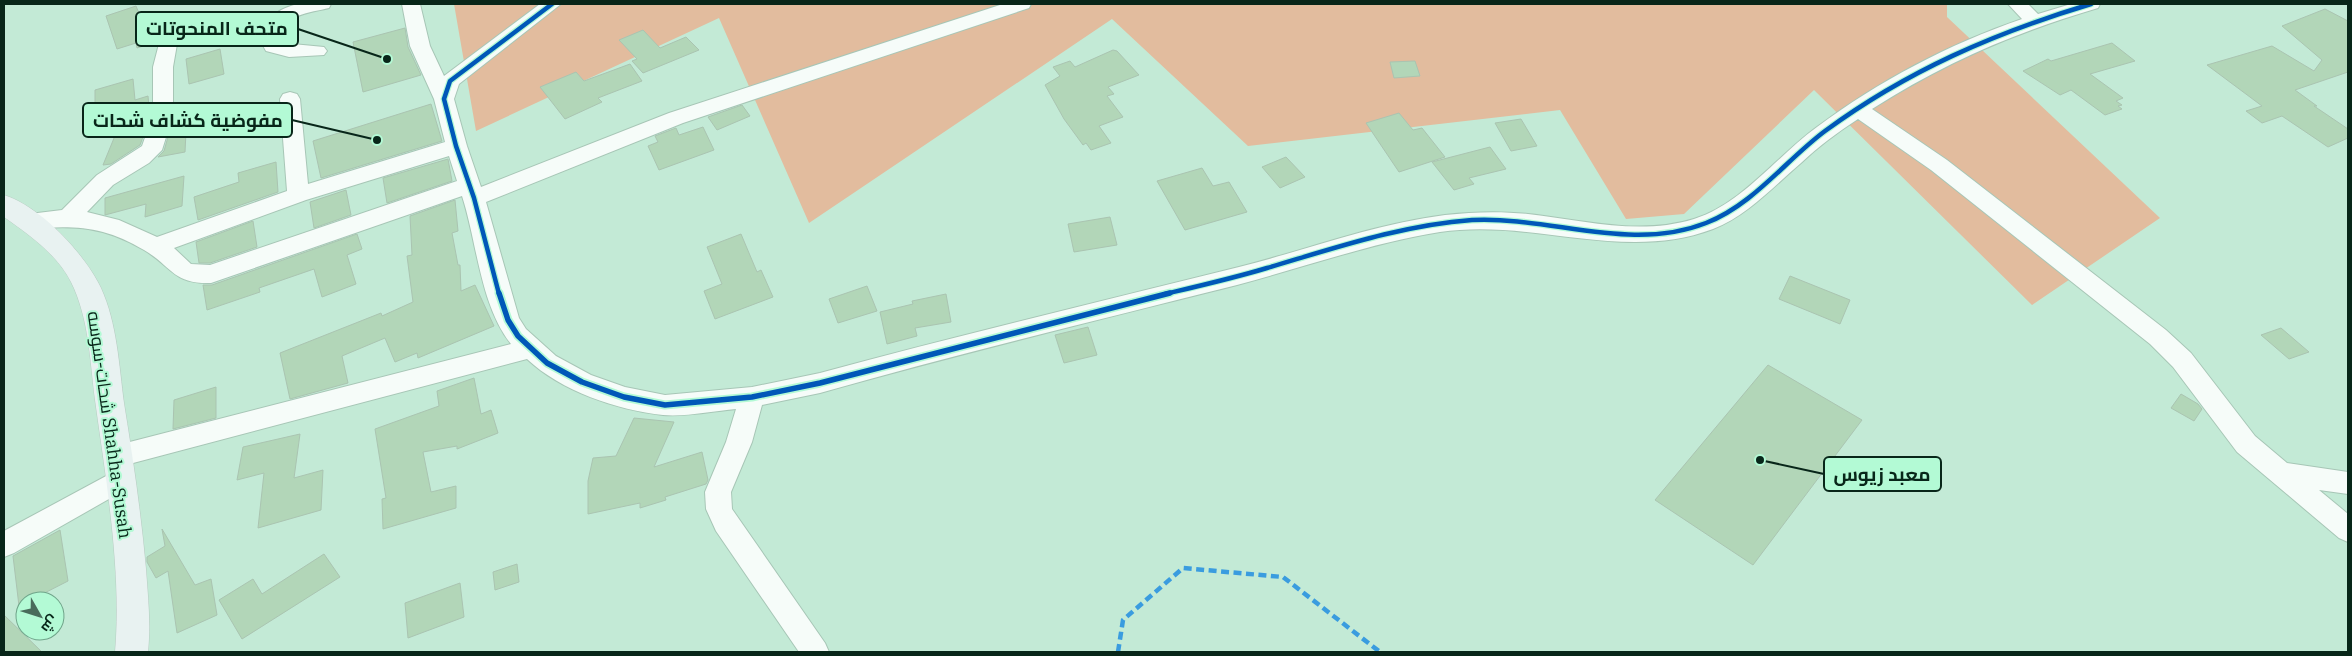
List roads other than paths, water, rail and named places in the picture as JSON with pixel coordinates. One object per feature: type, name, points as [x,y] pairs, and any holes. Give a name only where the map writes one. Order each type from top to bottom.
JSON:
[{"type":"main road","name":"شحات-سوسه Shahha-Susah","points":[[4,204],[29,221],[74,264],[91,296],[97,314],[119,467],[133,615],[132,652]]},
{"type":"street","points":[[317,51],[305,49],[281,51],[273,48],[270,32],[275,22],[288,14],[322,4]]},
{"type":"street","points":[[411,4],[420,46],[444,99],[456,146],[472,192],[508,320],[518,336],[547,363],[582,382],[624,397],[665,405],[752,397],[820,383],[1265,270],[1305,257],[1431,225],[1503,220],[1624,236],[1670,234],[1706,224],[1729,212],[1789,160],[1858,109],[1954,55],[1994,36],[2091,4]]},
{"type":"street","points":[[444,99],[450,81],[552,4]]},
{"type":"street","points":[[29,221],[69,217],[106,224],[155,246],[181,269],[195,276],[211,274],[472,192],[676,118],[1022,4]]},
{"type":"street","points":[[2017,4],[2035,21]]},
{"type":"street","points":[[69,217],[105,180],[142,158],[151,150],[163,115],[163,67],[166,44]]},
{"type":"street","points":[[420,46],[433,56],[451,61],[473,62]]},
{"type":"street","points":[[290,99],[298,195]]},
{"type":"street","points":[[1858,109],[1939,165],[2158,338],[2182,360],[2246,444],[2278,473],[2348,530]]},
{"type":"street","points":[[155,246],[298,195],[456,146]]},
{"type":"street","points":[[4,545],[119,467],[531,348]]},
{"type":"street","points":[[752,397],[739,442],[718,492],[719,509],[725,522],[815,652]]},
{"type":"street","points":[[2278,473],[2348,482]]},
{"type":"place","name":"متحف المنحوتات","points":[[387,59]]},
{"type":"place","name":"مفوضية كشاف شحات","points":[[377,140]]},
{"type":"place","name":"معبد زيوس","points":[[1760,460]]}]
